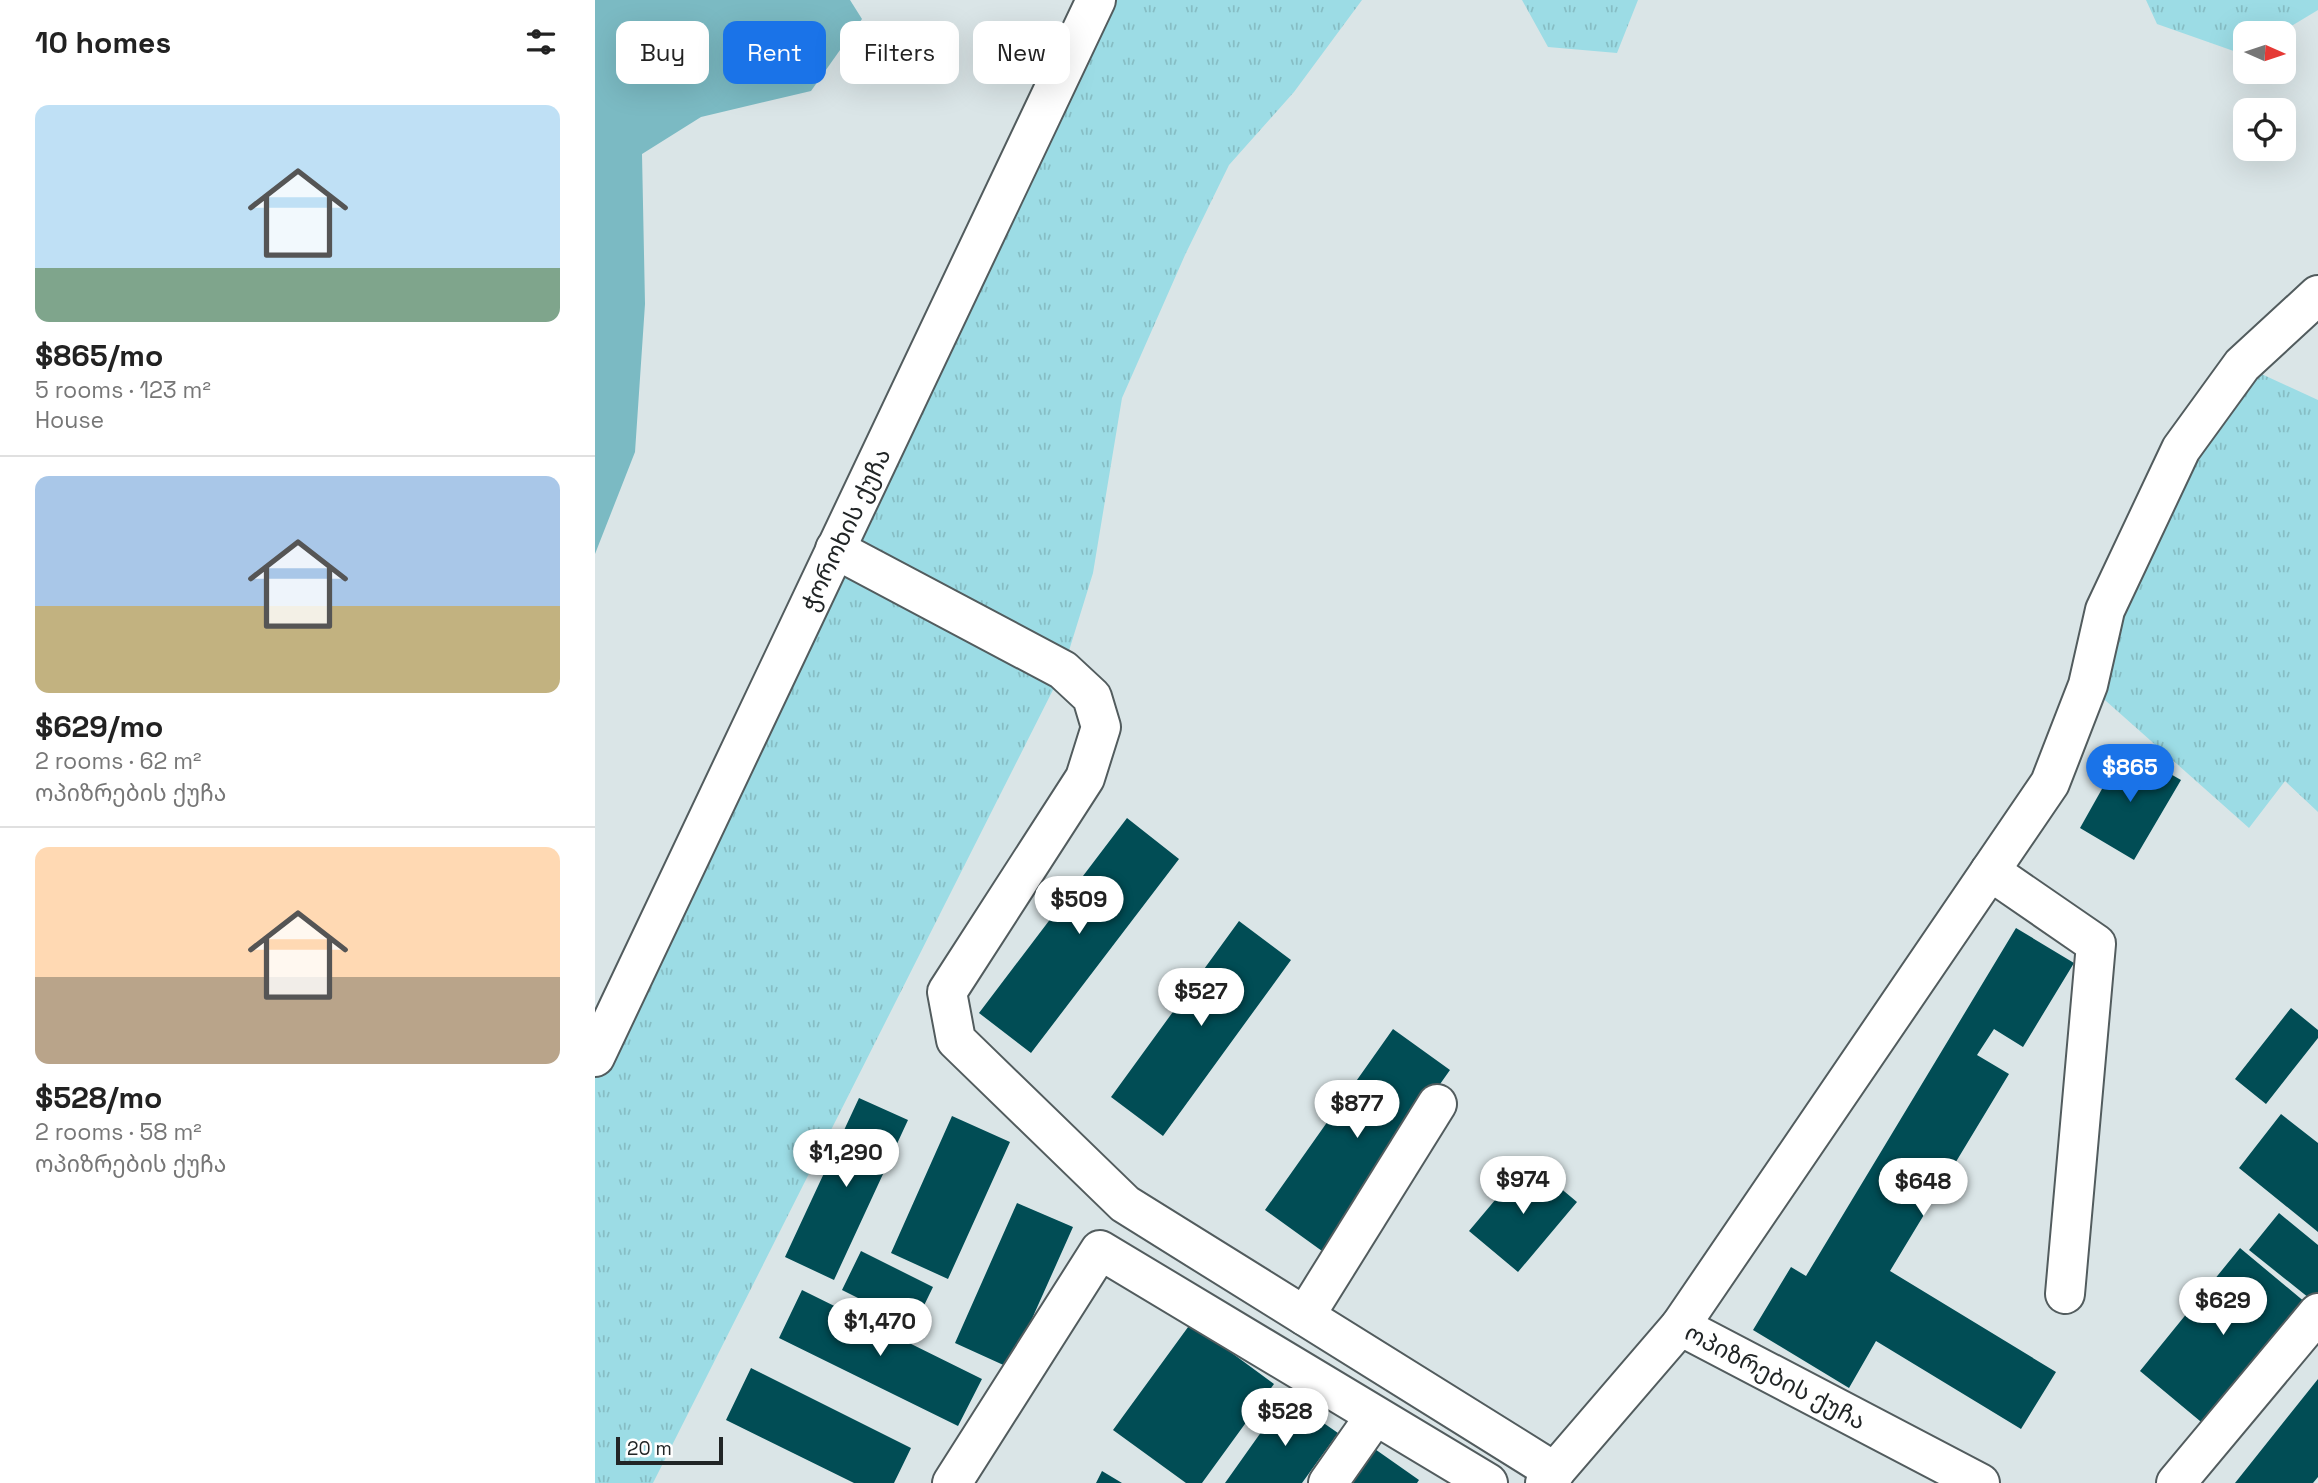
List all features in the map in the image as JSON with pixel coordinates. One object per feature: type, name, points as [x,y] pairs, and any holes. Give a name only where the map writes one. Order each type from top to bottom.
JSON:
[{"type":"street","name":"ჭოროხის ქუჩა","points":[[595,1057],[1096,0]]},
{"type":"street","points":[[1680,1326],[2050,783],[2088,685],[2105,610],[2181,449],[2242,365],[2318,295]]},
{"type":"street","points":[[835,549],[1063,670],[1092,697],[1101,727],[1086,778],[947,992],[956,1040],[1125,1204],[1305,1316],[1550,1477]]},
{"type":"street","points":[[1990,872],[2096,944],[2065,1294]]},
{"type":"street","points":[[1305,1316],[1437,1104]]},
{"type":"street","points":[[952,1483],[1100,1251],[1488,1483]]},
{"type":"street","points":[[2176,1483],[2318,1312]]},
{"type":"street","name":"ოპიზრების ქუჩა","points":[[1550,1477],[1680,1326],[1980,1483]]},
{"type":"street","points":[[1328,1483],[1375,1416]]},
{"type":"green space","points":[[1096,0],[1362,0],[1294,92],[1229,165],[1185,255],[1122,398],[1093,573],[1063,670],[653,1483],[595,1483],[595,1057],[1056,84],[1070,84],[1070,55]]},
{"type":"green space","points":[[1522,0],[1638,0],[1617,53],[1548,47]]},
{"type":"green space","points":[[2146,0],[2318,0],[2318,10],[2296,23],[2296,21],[2233,21],[2233,51],[2157,24]]},
{"type":"green space","points":[[2242,365],[2318,400],[2318,812],[2285,781],[2249,828],[2088,685]]},
{"type":"shaded area","points":[[595,0],[850,0],[862,19],[840,21],[840,50],[826,70],[826,21],[723,21],[723,84],[816,84],[811,91],[701,117],[642,154],[645,304],[635,452],[595,554]]},
{"type":"building","points":[[2125,748],[2181,780],[2134,860],[2080,828]]},
{"type":"building","points":[[1127,818],[1179,859],[1031,1053],[979,1013]]},
{"type":"building","points":[[1239,921],[1291,960],[1163,1136],[1111,1097]]},
{"type":"building","points":[[2016,928],[2074,963],[2023,1047],[1994,1029],[1977,1055],[2009,1074],[1890,1271],[2056,1372],[2021,1429],[1876,1341],[1849,1388],[1753,1330],[1791,1267],[1806,1276]]},
{"type":"building","points":[[2291,1008],[2318,1030],[2318,1038],[2266,1104],[2235,1079]]},
{"type":"building","points":[[1393,1029],[1450,1070],[1322,1251],[1265,1210]]},
{"type":"building","points":[[859,1098],[908,1120],[834,1280],[785,1257]]},
{"type":"building","points":[[2281,1114],[2318,1143],[2318,1232],[2239,1168]]},
{"type":"building","points":[[952,1116],[1010,1142],[948,1279],[891,1253]]},
{"type":"building","points":[[1528,1161],[1577,1202],[1518,1272],[1469,1231]]},
{"type":"building","points":[[1017,1203],[1073,1227],[1010,1368],[955,1343]]},
{"type":"building","points":[[2279,1213],[2318,1245],[2318,1297],[2314,1302],[2249,1250]]},
{"type":"building","points":[[2240,1248],[2306,1303],[2206,1426],[2140,1371]]},
{"type":"building","points":[[861,1251],[933,1287],[914,1326],[842,1290]]},
{"type":"building","points":[[802,1290],[982,1379],[958,1426],[779,1338]]},
{"type":"building","points":[[1191,1323],[1274,1384],[1202,1483],[1186,1483],[1113,1430]]},
{"type":"building","points":[[751,1368],[911,1448],[894,1483],[854,1483],[726,1420]]},
{"type":"building","points":[[2318,1379],[2318,1477],[2313,1483],[2235,1483]]},
{"type":"building","points":[[1286,1397],[1338,1433],[1302,1483],[1225,1483]]},
{"type":"building","points":[[1372,1447],[1419,1480],[1417,1483],[1348,1483]]},
{"type":"building","points":[[1102,1471],[1122,1483],[1096,1483]]}]
